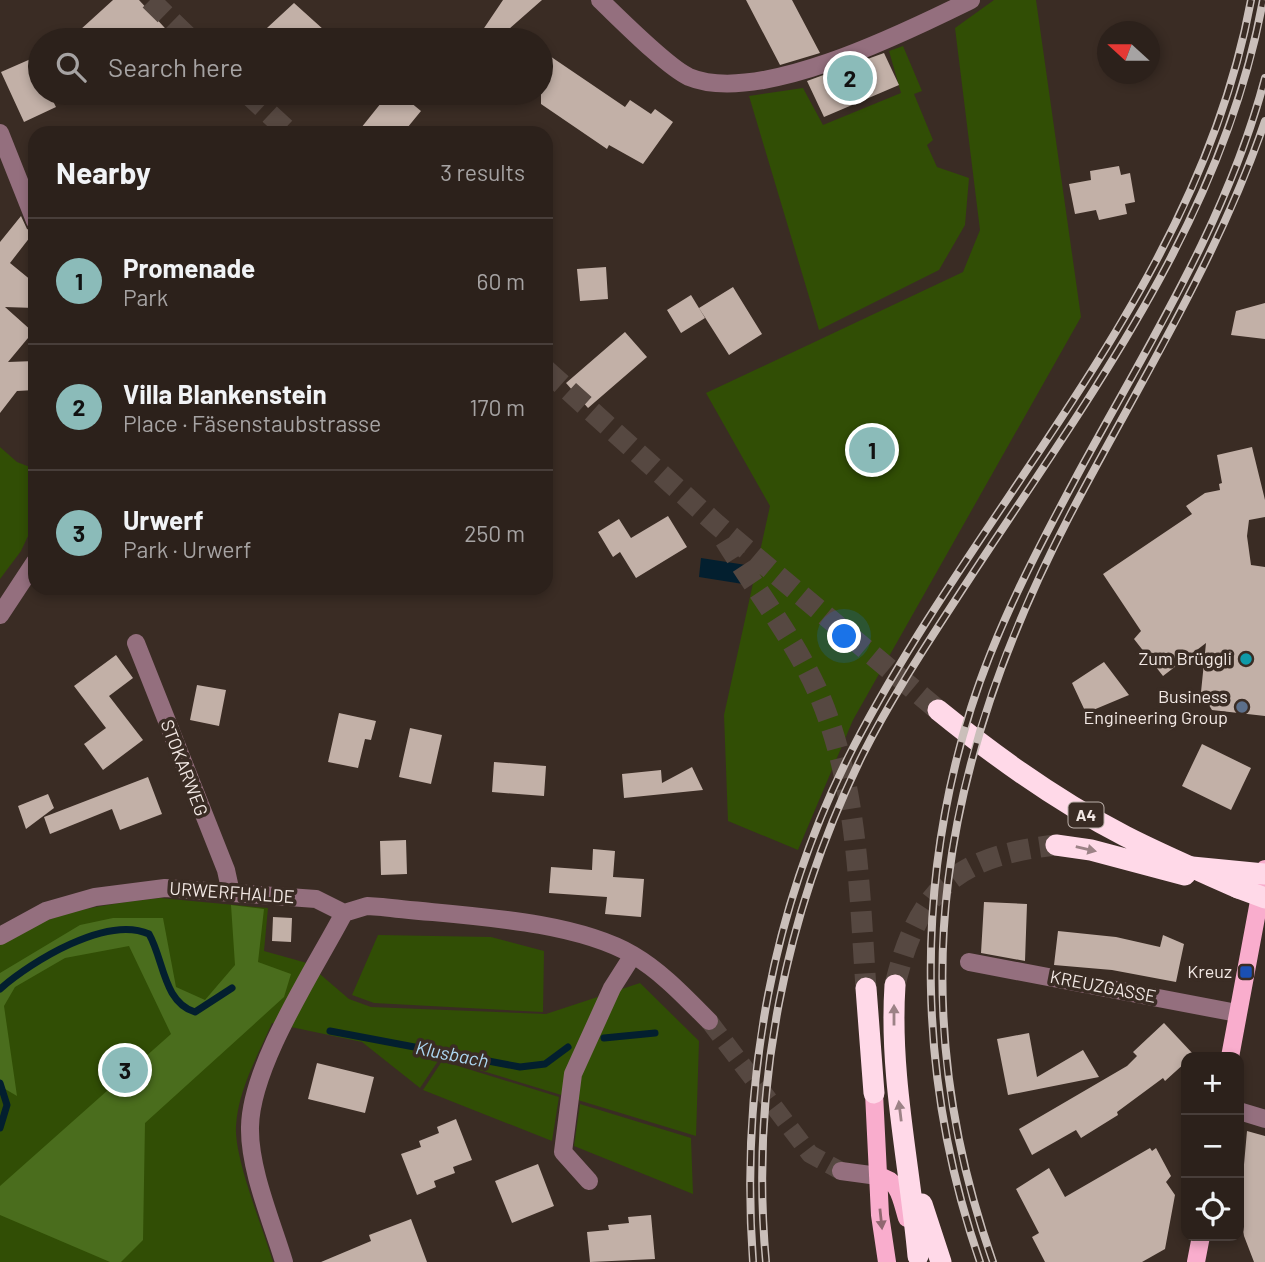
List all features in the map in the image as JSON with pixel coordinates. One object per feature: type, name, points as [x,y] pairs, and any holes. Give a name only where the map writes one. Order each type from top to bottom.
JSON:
[{"type":"highway","name":"A4","points":[[937,709],[996,756],[1056,797],[1184,868],[1265,898]]},
{"type":"highway","points":[[1056,845],[1184,868],[1265,874]]},
{"type":"highway","points":[[895,985],[894,1046],[919,1259]]},
{"type":"highway","points":[[866,988],[874,1093]]},
{"type":"highway","points":[[911,1176],[941,1262]]},
{"type":"main road","points":[[1231,1052],[1265,869]]},
{"type":"main road","points":[[874,1093],[878,1176],[887,1262]]},
{"type":"main road","points":[[878,1176],[888,1178],[896,1185],[919,1259]]},
{"type":"main road","points":[[1196,1262],[1199,1241]]},
{"type":"street","points":[[600,0],[688,77],[724,83],[759,82],[797,74],[971,0]]},
{"type":"street","points":[[0,133],[28,203]]},
{"type":"street","points":[[0,615],[28,573]]},
{"type":"street","name":"STOKARWEG","points":[[136,643],[226,870],[231,893]]},
{"type":"street","name":"URWERFHALDE","points":[[0,936],[46,911],[94,897],[165,888],[316,899],[344,913]]},
{"type":"street","points":[[284,1262],[253,1155],[250,1129],[252,1101],[262,1069],[344,913],[367,906],[382,906],[573,930],[633,955],[664,976],[709,1021]]},
{"type":"street","points":[[589,1181],[563,1152],[573,1074],[612,988],[633,955]]},
{"type":"street","name":"KREUZGASSE","points":[[969,962],[1237,1013]]},
{"type":"street","points":[[1244,1113],[1265,1119]]},
{"type":"street","points":[[841,1171],[878,1176]]},
{"type":"green space","points":[[994,0],[1036,0],[1081,317],[853,720],[798,850],[728,821],[724,715],[770,506],[706,393],[963,272],[980,230],[955,28]]},
{"type":"green space","points":[[903,46],[922,91],[914,94],[933,140],[927,145],[937,167],[969,178],[965,225],[939,270],[819,330],[749,96],[803,88],[823,125],[901,93],[889,51]]},
{"type":"green space","points":[[0,447],[17,462],[28,466],[28,536],[21,551],[0,579]]},
{"type":"green space","points":[[160,898],[268,908],[264,951],[307,963],[349,999],[371,1007],[546,1014],[640,983],[699,1041],[696,1136],[440,1058],[420,1088],[362,1042],[272,1023],[240,1099],[236,1126],[244,1174],[273,1262],[0,1262],[0,944],[37,924],[77,911]]},
{"type":"green space","points":[[231,905],[264,909],[258,962],[291,974],[284,997],[145,1123],[143,1240],[121,1262],[110,1262],[0,1215],[0,1186],[171,1034],[129,946],[65,958],[15,987],[4,1006],[17,1096],[0,1086],[0,973],[80,925],[113,918],[163,918],[176,987],[205,1000],[235,965]]},
{"type":"green space","points":[[378,935],[491,937],[544,951],[543,1012],[374,1003],[352,995]]},
{"type":"green space","points":[[442,1061],[559,1097],[552,1141],[423,1090]]},
{"type":"green space","points":[[580,1104],[691,1138],[693,1194],[574,1146]]},
{"type":"water","points":[[701,558],[746,565],[743,584],[699,577]]},
{"type":"building","points":[[113,0],[139,0],[165,28],[82,28]]},
{"type":"building","points":[[503,0],[542,0],[510,28],[484,28]]},
{"type":"building","points":[[746,0],[792,0],[820,53],[780,65]]},
{"type":"building","points":[[294,3],[322,28],[267,28]]},
{"type":"building","points":[[884,53],[899,85],[824,117],[807,81]]},
{"type":"building","points":[[553,58],[625,107],[630,100],[651,114],[655,109],[673,122],[643,164],[609,145],[607,149],[542,105],[553,105]]},
{"type":"building","points":[[28,60],[28,105],[56,107],[24,122],[1,72]]},
{"type":"building","points":[[379,105],[414,105],[421,111],[409,126],[363,126]]},
{"type":"building","points":[[1119,166],[1121,175],[1130,173],[1135,202],[1125,204],[1127,214],[1099,220],[1096,210],[1075,214],[1069,184],[1091,180],[1090,171]]},
{"type":"building","points":[[21,216],[28,229],[28,240],[10,263],[28,278],[28,308],[5,307],[28,328],[28,338],[8,362],[28,361],[28,390],[17,391],[0,413],[0,242]]},
{"type":"building","points":[[606,267],[608,299],[580,301],[577,269]]},
{"type":"building","points":[[733,287],[762,334],[729,355],[699,308]]},
{"type":"building","points":[[691,295],[705,318],[681,333],[667,310]]},
{"type":"building","points":[[1265,303],[1265,339],[1231,335],[1236,311]]},
{"type":"building","points":[[625,332],[647,357],[588,408],[566,383]]},
{"type":"building","points":[[1252,447],[1265,500],[1265,517],[1249,520],[1247,536],[1251,565],[1265,567],[1265,716],[1212,710],[1201,692],[1206,643],[1163,676],[1134,639],[1141,631],[1103,574],[1192,514],[1186,506],[1205,493],[1220,490],[1219,484],[1222,483],[1217,455]]},
{"type":"building","points":[[668,516],[687,547],[636,578],[620,552],[613,557],[598,532],[619,519],[631,538]]},
{"type":"building","points":[[116,655],[133,678],[109,696],[143,740],[103,770],[84,744],[106,728],[74,686]]},
{"type":"building","points":[[1104,662],[1129,695],[1086,713],[1072,683]]},
{"type":"building","points":[[197,685],[226,690],[219,726],[190,720]]},
{"type":"building","points":[[339,713],[376,721],[371,740],[365,739],[358,768],[328,762]]},
{"type":"building","points":[[410,728],[442,735],[431,784],[399,777]]},
{"type":"building","points":[[1202,744],[1251,768],[1231,810],[1182,786]]},
{"type":"building","points":[[494,762],[546,766],[544,796],[492,792]]},
{"type":"building","points":[[692,767],[703,790],[624,798],[622,774],[661,770],[662,783]]},
{"type":"building","points":[[148,777],[162,814],[120,830],[112,809],[50,834],[44,817]]},
{"type":"building","points":[[48,794],[54,808],[26,829],[18,806]]},
{"type":"building","points":[[406,840],[407,874],[381,875],[380,841]]},
{"type":"building","points":[[593,849],[615,851],[613,877],[644,879],[641,917],[605,914],[607,897],[549,893],[551,867],[592,870]]},
{"type":"building","points":[[984,902],[1027,904],[1025,961],[981,953]]},
{"type":"building","points":[[273,917],[292,918],[291,942],[272,941]]},
{"type":"building","points":[[1058,931],[1116,937],[1160,947],[1163,935],[1184,944],[1176,982],[1112,970],[1054,965]]},
{"type":"building","points":[[1164,1023],[1191,1052],[1181,1052],[1181,1067],[1165,1081],[1163,1078],[1117,1112],[1118,1115],[1081,1138],[1076,1130],[1032,1155],[1019,1129],[1127,1066],[1137,1056],[1133,1052]]},
{"type":"building","points":[[1029,1033],[1037,1077],[1083,1050],[1099,1077],[1008,1095],[997,1039]]},
{"type":"building","points":[[317,1063],[374,1077],[365,1113],[308,1099]]},
{"type":"building","points":[[456,1119],[472,1160],[453,1167],[455,1173],[434,1181],[436,1187],[417,1195],[401,1154],[421,1147],[419,1141],[439,1133],[437,1127]]},
{"type":"building","points":[[1247,1131],[1265,1136],[1265,1262],[1254,1262],[1244,1236]]},
{"type":"building","points":[[1150,1148],[1152,1151],[1156,1148],[1171,1176],[1166,1182],[1175,1195],[1165,1249],[1142,1262],[1045,1262],[1032,1237],[1039,1233],[1016,1189],[1049,1168],[1065,1197]]},
{"type":"building","points":[[538,1164],[554,1206],[512,1223],[495,1181]]},
{"type":"building","points":[[651,1215],[655,1259],[590,1262],[587,1232],[609,1230],[608,1225],[629,1223],[628,1217]]},
{"type":"building","points":[[411,1219],[427,1262],[321,1262],[371,1241],[369,1235]]},
{"type":"waterway","name":"Klusbach","points":[[0,989],[31,966],[71,944],[112,931],[132,930],[149,934],[170,990],[184,1007],[195,1012],[232,988]]},
{"type":"waterway","name":"Klusbach","points":[[330,1031],[520,1067],[545,1064],[568,1047]]},
{"type":"waterway","name":"Klusbach","points":[[604,1038],[655,1033]]},
{"type":"waterway","name":"Klusbach","points":[[0,1083],[7,1105],[0,1128]]},
{"type":"tunnel","points":[[150,0],[179,28]]},
{"type":"tunnel","points":[[260,105],[282,126]]},
{"type":"tunnel","points":[[553,376],[715,523],[938,710]]},
{"type":"tunnel","points":[[725,540],[797,651],[831,725],[849,799],[854,836],[866,988]]},
{"type":"tunnel","points":[[895,985],[916,924],[930,901],[947,883],[968,869],[993,858],[1056,845]]},
{"type":"tunnel","points":[[709,1021],[810,1154],[841,1171]]},
{"type":"railway","points":[[753,1262],[750,1195],[752,1128],[758,1061],[768,996],[802,867],[826,805],[855,744],[907,652],[1083,385],[1137,295],[1186,201],[1224,104],[1251,0]]},
{"type":"railway","points":[[766,1262],[762,1196],[763,1131],[769,1066],[779,1002],[794,939],[812,877],[835,816],[862,756],[897,692],[1100,380],[1143,309],[1182,236],[1216,160],[1244,82],[1263,0]]},
{"type":"railway","points":[[980,1262],[959,1194],[944,1125],[935,1056],[931,986],[932,916],[952,777],[981,677],[1006,617],[1048,529],[1158,329],[1208,231],[1230,181],[1265,78]]},
{"type":"railway","points":[[993,1262],[964,1163],[947,1067],[942,973],[948,880],[965,789],[991,698],[1026,606],[1070,515],[1200,273],[1246,173],[1265,121]]},
{"type":"place","name":"Villa Blankenstein","points":[[850,78]]},
{"type":"place","name":"Promenade","points":[[872,450]]},
{"type":"place","name":"Zum Brüggli","points":[[1246,659]]},
{"type":"place","name":"Business Engineering Group","points":[[1242,707]]},
{"type":"place","name":"Kreuz","points":[[1246,972]]},
{"type":"place","name":"Urwerf","points":[[125,1070]]}]
